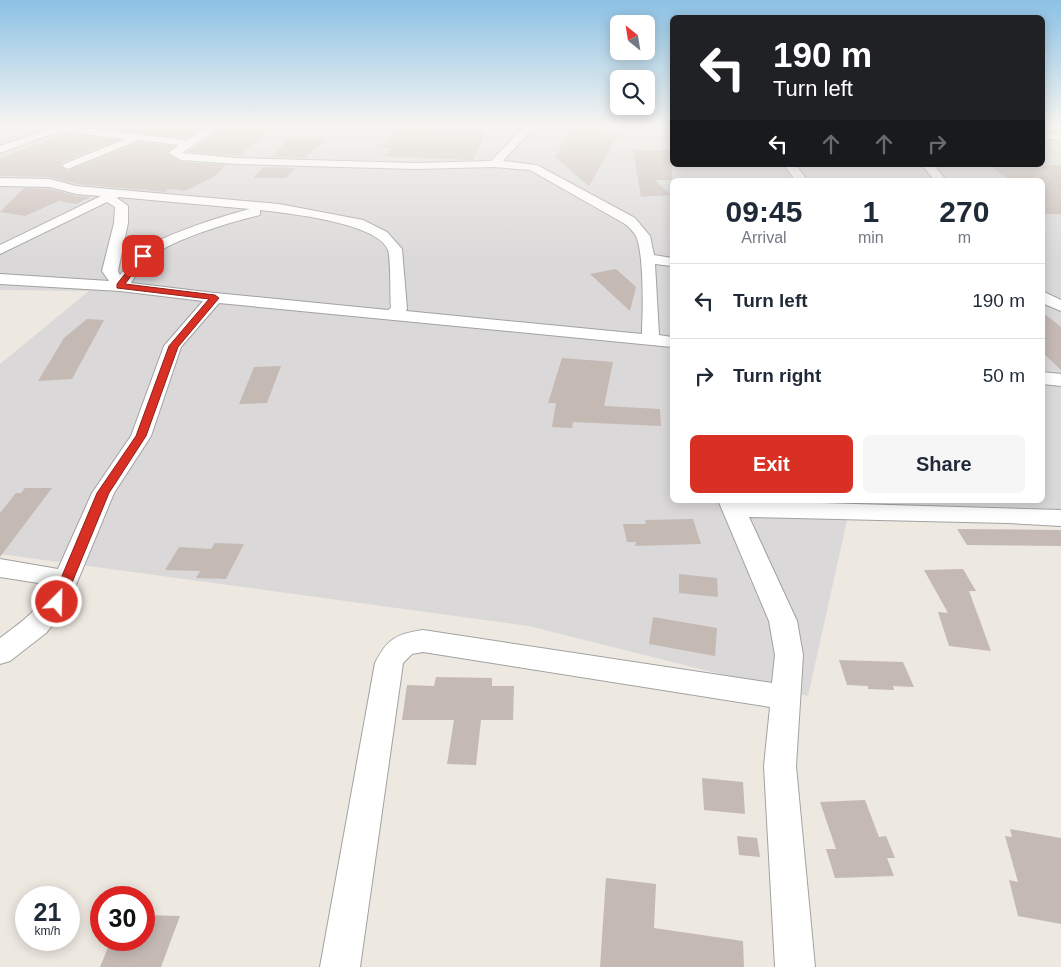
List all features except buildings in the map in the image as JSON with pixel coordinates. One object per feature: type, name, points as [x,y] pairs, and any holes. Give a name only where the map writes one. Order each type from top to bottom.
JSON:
[{"type":"street","points":[[540,172],[630,221],[639,229],[644,240],[647,259],[650,339]]},
{"type":"street","points":[[0,182],[50,183],[76,190],[113,195],[267,207],[349,221],[373,229],[382,235],[395,249],[398,309],[392,315]]},
{"type":"street","points":[[0,250],[113,195]]},
{"type":"street","points":[[113,195],[122,206],[121,223],[110,271],[120,286]]},
{"type":"street","points":[[120,286],[143,256],[159,246],[228,218],[257,212],[267,207]]},
{"type":"street","points":[[647,259],[670,262]]},
{"type":"street","points":[[0,279],[120,286],[215,298],[670,342]]},
{"type":"street","points":[[0,653],[36,626],[57,602],[103,493],[141,436],[173,346],[215,298]]},
{"type":"street","points":[[1045,298],[1061,306]]},
{"type":"street","points":[[1045,378],[1061,380]]},
{"type":"street","points":[[795,967],[780,766],[781,733],[789,655],[783,621],[731,505],[1061,518]]},
{"type":"street","points":[[0,568],[67,579]]},
{"type":"street","points":[[340,967],[389,664],[395,650],[401,646],[423,641],[786,697]]},
{"type":"shaded area","points":[[0,172],[1061,172],[1061,527],[850,507],[808,696],[529,626],[0,554],[0,364],[89,291],[0,290]]},
{"type":"route","points":[[57,602],[103,493],[141,436],[173,346],[215,298],[120,286],[143,256]]}]
